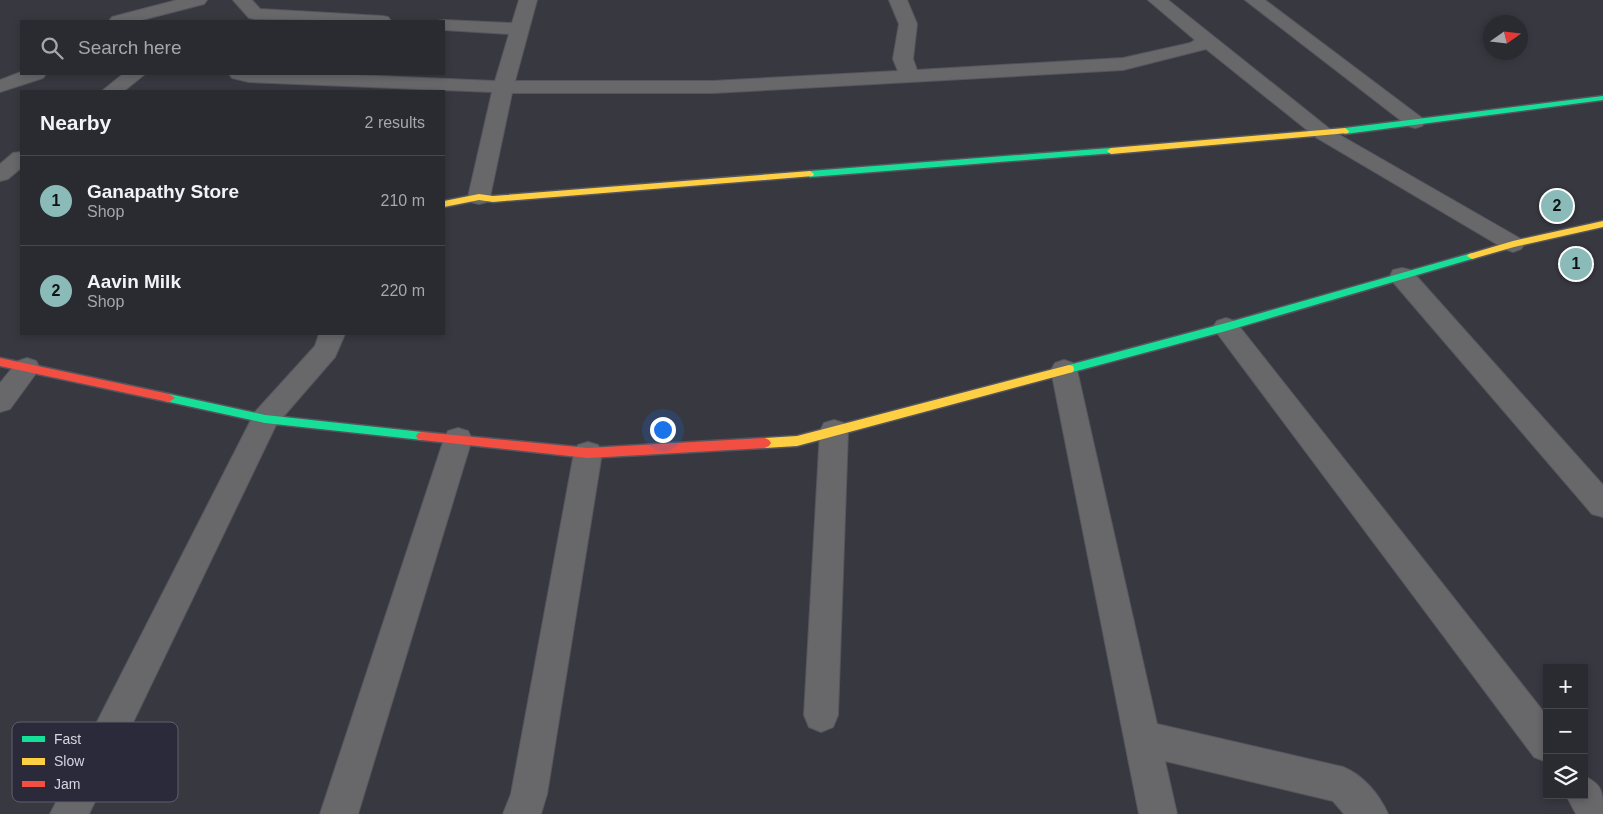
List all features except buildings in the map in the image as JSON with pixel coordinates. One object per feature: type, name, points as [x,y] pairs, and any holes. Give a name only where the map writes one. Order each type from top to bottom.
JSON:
[{"type":"street","points":[[122,20],[198,0]]},
{"type":"street","points":[[242,0],[247,18],[337,20]]},
{"type":"street","points":[[478,197],[503,88],[528,0]]},
{"type":"street","points":[[898,0],[908,24],[903,59],[910,75]]},
{"type":"street","points":[[1157,0],[1324,134],[1512,244]]},
{"type":"street","points":[[1254,0],[1415,122]]},
{"type":"street","points":[[445,25],[520,29]]},
{"type":"street","points":[[244,75],[503,88],[713,87],[1123,64],[1196,47],[1207,40]]},
{"type":"street","points":[[0,86],[33,75]]},
{"type":"street","points":[[113,90],[135,75]]},
{"type":"street","points":[[445,204],[478,197],[494,199],[1324,134],[1603,98]]},
{"type":"street","points":[[0,175],[20,159]]},
{"type":"street","points":[[0,175],[20,178]]},
{"type":"street","points":[[0,362],[265,419],[588,453],[797,440],[1226,327],[1512,244],[1603,224]]},
{"type":"street","points":[[1402,276],[1603,505]]},
{"type":"street","points":[[1226,327],[1543,740]]},
{"type":"street","points":[[115,722],[265,419],[326,350],[332,335]]},
{"type":"street","points":[[0,402],[27,368]]},
{"type":"street","points":[[1064,370],[1158,814]]},
{"type":"street","points":[[821,715],[834,430]]},
{"type":"street","points":[[339,814],[458,439]]},
{"type":"street","points":[[522,814],[529,794],[588,453]]},
{"type":"street","points":[[1142,738],[1343,785],[1369,814]]},
{"type":"street","points":[[1588,799],[1599,814]]},
{"type":"street","points":[[69,814],[75,802]]},
{"type":"traffic: fast","points":[[1345,131],[1603,98]]},
{"type":"traffic: fast","points":[[810,174],[1111,151]]},
{"type":"traffic: fast","points":[[1069,369],[1226,327],[1472,256]]},
{"type":"traffic: fast","points":[[169,398],[265,419],[422,436]]},
{"type":"traffic: slow","points":[[1111,151],[1345,131]]},
{"type":"traffic: slow","points":[[445,204],[479,197],[493,199],[810,174]]},
{"type":"traffic: slow","points":[[1472,256],[1513,244],[1603,224]]},
{"type":"traffic: slow","points":[[765,443],[797,441],[1069,369]]},
{"type":"traffic: jam","points":[[0,362],[169,398]]},
{"type":"traffic: jam","points":[[422,436],[588,453],[765,443]]},
{"type":"place","name":"Aavin Milk","points":[[1557,206]]},
{"type":"place","name":"Ganapathy Store","points":[[1576,264]]}]
